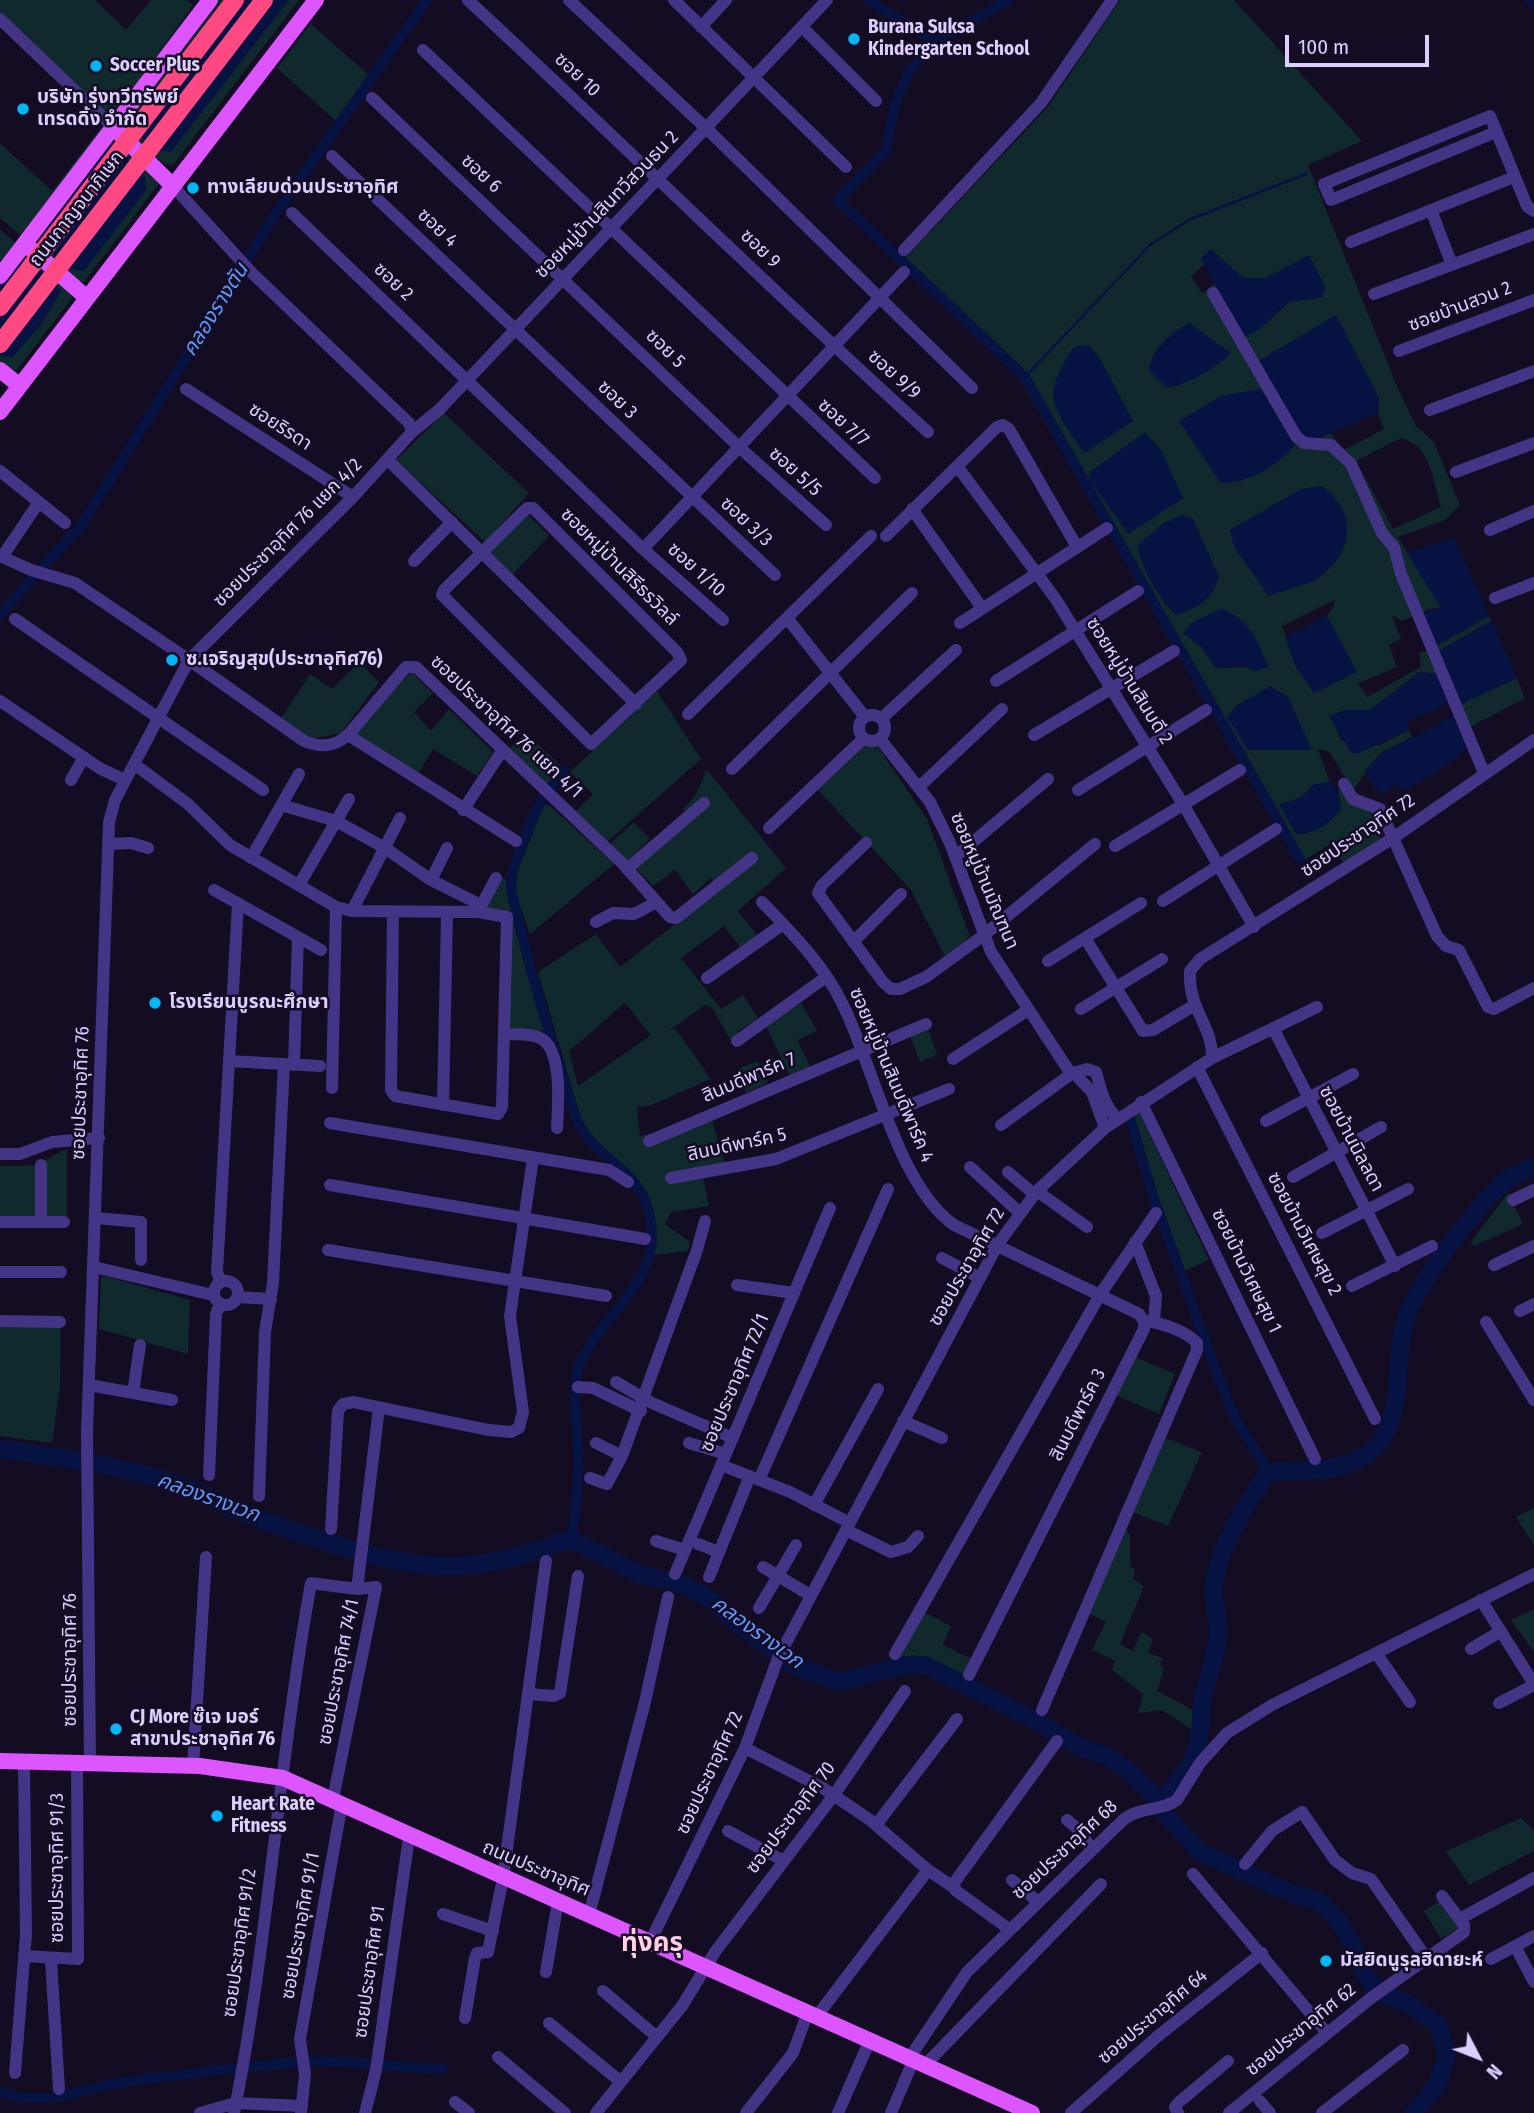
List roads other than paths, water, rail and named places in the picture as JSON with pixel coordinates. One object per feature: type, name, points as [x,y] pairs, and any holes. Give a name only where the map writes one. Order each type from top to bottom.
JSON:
[{"type":"highway","name":"ถนนกาญจนาภิเษก","points":[[0,307],[235,0]]},
{"type":"highway","name":"ถนนกาญจนาภิเษก","points":[[0,344],[264,0]]},
{"type":"main road","points":[[0,276],[210,0]]},
{"type":"main road","points":[[0,412],[316,0]]},
{"type":"main road","points":[[113,127],[173,186]]},
{"type":"main road","points":[[25,244],[87,298]]},
{"type":"main road","points":[[0,369],[20,386]]},
{"type":"main road","name":"ถนนประชาอุทิศ","points":[[0,1761],[193,1766],[283,1778],[338,1801],[409,1837],[1029,2112]]},
{"type":"street","name":"ซอย 10","points":[[468,0],[659,178]]},
{"type":"street","points":[[569,0],[706,128],[972,388]]},
{"type":"street","points":[[674,0],[846,167]]},
{"type":"street","points":[[701,27],[726,0]]},
{"type":"street","name":"ซอยหมู่บ้านสินทวีสวนธน 2","points":[[412,432],[440,409],[827,0]]},
{"type":"street","points":[[904,250],[1041,103],[1112,0]]},
{"type":"street","points":[[0,19],[113,127]]},
{"type":"street","points":[[802,27],[876,101]]},
{"type":"street","points":[[423,50],[611,228]]},
{"type":"street","name":"ซอย 6","points":[[372,98],[564,279]]},
{"type":"street","points":[[1496,132],[1331,200],[1324,184],[1490,116],[1527,206],[1534,211]]},
{"type":"street","name":"ซอย 4","points":[[332,156],[516,329]]},
{"type":"street","points":[[1350,242],[1514,177]]},
{"type":"street","name":"ซอย 9","points":[[659,178],[834,347]]},
{"type":"street","points":[[173,186],[251,272],[409,423],[412,432]]},
{"type":"street","points":[[1432,210],[1452,265]]},
{"type":"street","name":"ซอย 2","points":[[292,214],[468,379],[643,549]]},
{"type":"street","name":"ซอย 7/7","points":[[611,228],[786,397],[875,478]]},
{"type":"street","points":[[1374,294],[1534,234]]},
{"type":"street","points":[[643,549],[904,272]]},
{"type":"street","name":"ซอย 5","points":[[564,279],[739,447]]},
{"type":"street","points":[[1213,293],[1296,436],[1304,443],[1331,445],[1350,464],[1382,533],[1394,547],[1401,574],[1484,773]]},
{"type":"street","name":"ซอยบ้านสวน 2","points":[[1399,351],[1534,300]]},
{"type":"street","name":"ซอย 3","points":[[516,329],[692,498]]},
{"type":"street","name":"ซอย 9/9","points":[[834,347],[928,432]]},
{"type":"street","points":[[1430,410],[1534,371]]},
{"type":"street","name":"ซอยริรดา","points":[[186,389],[353,497]]},
{"type":"street","points":[[886,536],[997,427],[1003,425],[1009,429],[1077,547]]},
{"type":"street","name":"ซอยประชาอุทิศ 76 แยก 4/2","points":[[190,660],[353,497],[412,432]]},
{"type":"street","points":[[1456,472],[1534,443]]},
{"type":"street","name":"ซอย 5/5","points":[[739,447],[826,525]]},
{"type":"street","points":[[388,460],[636,704]]},
{"type":"street","name":"ซอยหมู่บ้านสินบดี 2","points":[[957,466],[1075,631],[1220,865],[1254,927]]},
{"type":"street","points":[[0,471],[65,523]]},
{"type":"street","name":"ซอย 3/3","points":[[692,498],[775,575]]},
{"type":"street","points":[[39,502],[1,557],[89,591],[304,741],[321,747],[340,742],[348,735],[516,841]]},
{"type":"street","name":"ซอยหมู่บ้านสิรีธรวิลล์","points":[[530,508],[677,652],[681,660],[636,704],[596,742],[587,742],[443,598],[444,590],[480,552],[530,508]]},
{"type":"street","points":[[912,509],[982,608]]},
{"type":"street","points":[[1490,530],[1534,512]]},
{"type":"street","points":[[414,561],[452,522]]},
{"type":"street","points":[[960,623],[1107,528]]},
{"type":"street","points":[[688,714],[871,536]]},
{"type":"street","name":"ซอย 1/10","points":[[643,549],[723,620]]},
{"type":"street","points":[[1495,598],[1534,583]]},
{"type":"street","points":[[996,681],[1138,591]]},
{"type":"street","points":[[732,769],[912,593]]},
{"type":"street","points":[[787,618],[865,717]]},
{"type":"street","points":[[15,619],[262,790]]},
{"type":"street","points":[[881,719],[956,650]]},
{"type":"street","points":[[1034,735],[1174,650]]},
{"type":"street","name":"ซอยประชาอุทิศ 76","points":[[84,1764],[89,1479],[87,1433],[111,810],[190,660]]},
{"type":"street","name":"ซอยประชาอุทิศ 76 แยก 4/1","points":[[348,735],[377,698],[406,667],[412,665],[628,869],[655,903]]},
{"type":"street","points":[[0,701],[84,757],[125,780]]},
{"type":"street","points":[[919,787],[1002,709]]},
{"type":"street","points":[[1078,790],[1206,710]]},
{"type":"street","points":[[874,715],[881,719],[885,727],[880,739],[872,742],[863,739],[858,727],[865,717],[874,715]]},
{"type":"street","points":[[769,828],[863,739]]},
{"type":"street","name":"ซอยหมู่บ้านมัณฑนา","points":[[880,739],[930,802],[955,857],[990,952],[1072,1073],[1092,1092],[1105,1128]]},
{"type":"street","name":"ซอยประชาอุทิศ 72","points":[[650,1942],[745,1748],[778,1658],[998,1244],[1035,1193],[1116,1118],[1212,1058],[1213,1043],[1193,1006],[1190,971],[1200,959],[1393,838],[1534,740]]},
{"type":"street","points":[[463,810],[502,751]]},
{"type":"street","points":[[71,780],[84,757]]},
{"type":"street","points":[[134,764],[188,804],[215,833],[251,858],[336,907],[352,911],[447,913],[479,909],[503,914],[508,921],[502,1107],[498,1114],[396,1096],[391,1090],[393,912]]},
{"type":"street","points":[[1115,846],[1240,770]]},
{"type":"street","points":[[251,858],[299,775]]},
{"type":"street","points":[[955,857],[1048,779]]},
{"type":"street","points":[[1344,784],[1353,799],[1380,809],[1437,936],[1446,946],[1459,950],[1489,1009],[1494,1009],[1534,988]]},
{"type":"street","points":[[299,885],[349,799]]},
{"type":"street","points":[[628,869],[704,803]]},
{"type":"street","points":[[281,806],[336,821],[386,848],[479,909]]},
{"type":"street","points":[[352,911],[400,818]]},
{"type":"street","points":[[1163,901],[1276,830]]},
{"type":"street","points":[[108,844],[131,843],[148,848]]},
{"type":"street","points":[[866,843],[822,885],[818,893],[883,982],[891,989],[900,989],[926,977],[984,935],[1095,844]]},
{"type":"street","points":[[431,880],[447,848]]},
{"type":"street","points":[[596,922],[613,913],[634,915],[655,903],[670,917],[676,918],[752,858]]},
{"type":"street","points":[[479,909],[496,878]]},
{"type":"street","points":[[214,890],[321,950]]},
{"type":"street","points":[[853,942],[901,894]]},
{"type":"street","name":"ซอยหมู่บ้านสินบดีพาร์ค 4","points":[[762,902],[826,977],[841,1001],[913,1174],[937,1213],[954,1225],[998,1244]]},
{"type":"street","points":[[1048,961],[1141,902]]},
{"type":"street","points":[[209,1475],[216,1314],[221,1282],[217,1272],[238,903]]},
{"type":"street","points":[[332,1088],[336,907]]},
{"type":"street","points":[[443,1105],[447,913]]},
{"type":"street","points":[[706,978],[783,924]]},
{"type":"street","points":[[258,1496],[265,1332],[271,1299],[298,937]]},
{"type":"street","points":[[1085,938],[1143,1031],[1153,1030],[1193,1006]]},
{"type":"street","points":[[1081,1009],[1162,959]]},
{"type":"street","points":[[737,1041],[826,977]]},
{"type":"street","points":[[1212,1058],[1317,1007]]},
{"type":"street","points":[[953,1059],[1028,1010]]},
{"type":"street","name":"สินบดีพาร์ค 7","points":[[649,1141],[926,1024]]},
{"type":"street","name":"ซอยบ้านนิลลดา","points":[[1273,1028],[1395,1266]]},
{"type":"street","points":[[505,1034],[536,1036],[548,1045],[558,1079],[557,1128]]},
{"type":"street","points":[[229,1061],[320,1066]]},
{"type":"street","name":"ซอยบ้านวิเศษสุข 2","points":[[1197,1067],[1375,1419]]},
{"type":"street","points":[[1001,1125],[1072,1073],[1087,1069],[1096,1072],[1098,1086],[1108,1109],[1116,1118]]},
{"type":"street","points":[[1266,1121],[1353,1074]]},
{"type":"street","name":"สินบดีพาร์ค 5","points":[[671,1178],[776,1159],[949,1089]]},
{"type":"street","name":"ซอยบ้านวิเศษสุข 1","points":[[1141,1102],[1315,1459]]},
{"type":"street","points":[[330,1124],[609,1170],[628,1182]]},
{"type":"street","points":[[1293,1177],[1381,1127]]},
{"type":"street","points":[[0,1154],[20,1154],[52,1143],[99,1138]]},
{"type":"street","points":[[331,1529],[338,1411],[343,1404],[354,1402],[511,1433],[519,1428],[523,1412],[510,1316],[533,1158]]},
{"type":"street","points":[[41,1165],[41,1222]]},
{"type":"street","points":[[970,1167],[1020,1213]]},
{"type":"street","points":[[1008,1172],[1087,1227]]},
{"type":"street","points":[[330,1185],[645,1239]]},
{"type":"street","points":[[709,1577],[888,1189]]},
{"type":"street","points":[[1322,1233],[1408,1189]]},
{"type":"street","points":[[1513,1200],[1534,1190]]},
{"type":"street","name":"ซอยประชาอุทิศ 72/1","points":[[676,1574],[830,1208]]},
{"type":"street","points":[[895,1654],[1101,1293],[1156,1213]]},
{"type":"street","points":[[96,1218],[141,1222],[141,1260]]},
{"type":"street","points":[[590,1478],[607,1484],[622,1456],[643,1405],[705,1221]]},
{"type":"street","points":[[0,1222],[64,1222]]},
{"type":"street","points":[[1135,1242],[1156,1296],[1149,1321]]},
{"type":"street","points":[[998,1244],[1101,1293],[1149,1321],[1192,1338],[1197,1343],[1197,1350],[1042,1710]]},
{"type":"street","points":[[1352,1286],[1432,1246]]},
{"type":"street","points":[[1494,1265],[1534,1246]]},
{"type":"street","points":[[328,1250],[606,1296]]},
{"type":"street","points":[[942,1258],[980,1278]]},
{"type":"street","points":[[94,1267],[232,1304],[237,1297],[235,1286],[229,1282],[221,1282]]},
{"type":"street","points":[[0,1272],[61,1272]]},
{"type":"street","points":[[737,1285],[794,1293]]},
{"type":"street","points":[[237,1297],[271,1299]]},
{"type":"street","points":[[1520,1311],[1534,1304]]},
{"type":"street","points":[[0,1321],[60,1322]]},
{"type":"street","name":"สินบดีพาร์ค 3","points":[[969,1675],[1149,1321]]},
{"type":"street","points":[[1486,1322],[1534,1400]]},
{"type":"street","points":[[133,1393],[140,1345]]},
{"type":"street","points":[[616,1382],[643,1405]]},
{"type":"street","points":[[89,1385],[172,1399]]},
{"type":"street","points":[[578,1387],[593,1388],[733,1438]]},
{"type":"street","points":[[814,1505],[878,1389]]},
{"type":"street","name":"ซอยประชาอุทิศ 74/1","points":[[338,1801],[376,1587],[357,1589],[379,1408]]},
{"type":"street","points":[[903,1421],[942,1438]]},
{"type":"street","points":[[596,1443],[622,1456]]},
{"type":"street","points":[[689,1443],[754,1478],[814,1505],[891,1552],[908,1547],[918,1536]]},
{"type":"street","points":[[656,1541],[685,1550]]},
{"type":"street","points":[[698,1544],[719,1552]]},
{"type":"street","points":[[759,1608],[796,1545]]},
{"type":"street","points":[[193,1766],[206,1557]]},
{"type":"street","points":[[465,2018],[475,1958],[477,1954],[488,1952],[503,1878],[547,1561]]},
{"type":"street","points":[[763,1567],[810,1595]]},
{"type":"street","name":"ซอยประชาอุทิศ 68","points":[[916,2060],[967,1972],[1123,1820],[1149,1807],[1172,1804],[1200,1763],[1227,1733],[1272,1705],[1534,1574]]},
{"type":"street","points":[[529,1694],[554,1696],[560,1693],[578,1576]]},
{"type":"street","name":"ซอยประชาอุทิศ 91/2","points":[[235,2108],[283,1778],[292,1689],[311,1583],[357,1589]]},
{"type":"street","points":[[589,1915],[642,1712],[667,1597]]},
{"type":"street","points":[[1481,1600],[1534,1685],[1499,1703]]},
{"type":"street","points":[[1471,1649],[1501,1631]]},
{"type":"street","points":[[1376,1653],[1410,1702]]},
{"type":"street","name":"ซอยประชาอุทิศ 70","points":[[596,2113],[682,2006],[706,1967],[834,1795],[905,1691]]},
{"type":"street","points":[[876,1825],[957,1719]]},
{"type":"street","points":[[953,1887],[1057,1741]]},
{"type":"street","points":[[745,1748],[778,1762],[834,1795],[876,1825],[928,1870],[1009,1929]]},
{"type":"street","points":[[15,2073],[24,1956],[24,1762]]},
{"type":"street","name":"ซอยประชาอุทิศ 91/3","points":[[24,1956],[51,1960],[78,1959],[84,1764]]},
{"type":"street","name":"ซอยประชาอุทิศ 91/1","points":[[301,2109],[305,2054],[300,2039],[338,1801]]},
{"type":"street","points":[[1245,1864],[1272,1831],[1302,1812],[1335,1860],[1352,1873],[1371,1879],[1427,1959]]},
{"type":"street","points":[[1067,1820],[1079,1830],[1092,1850]]},
{"type":"street","points":[[728,1831],[784,1861]]},
{"type":"street","name":"ซอยประชาอุทิศ 91","points":[[365,2113],[376,2070],[409,1837]]},
{"type":"street","points":[[746,2113],[793,2053],[813,2014],[928,1870]]},
{"type":"street","points":[[1193,1874],[1327,2033]]},
{"type":"street","points":[[1465,1916],[1534,1878]]},
{"type":"street","points":[[1012,1880],[1037,1901]]},
{"type":"street","points":[[891,2113],[916,2060],[1101,1884]]},
{"type":"street","name":"ซอยประชาอุทิศ 62","points":[[1230,2113],[1371,1998],[1464,1932],[1465,1928],[1441,1896]]},
{"type":"street","points":[[546,1972],[558,1901]]},
{"type":"street","points":[[443,1913],[493,1931]]},
{"type":"street","points":[[1490,1959],[1534,1936]]},
{"type":"street","points":[[1515,1946],[1534,1982]]},
{"type":"street","name":"ซอยประชาอุทิศ 64","points":[[1071,2113],[1158,2036],[1262,1953]]},
{"type":"street","points":[[51,1960],[59,2089]]},
{"type":"street","points":[[603,1991],[657,2037]]},
{"type":"street","points":[[549,2023],[621,2082]]},
{"type":"street","points":[[838,2113],[870,2040]]},
{"type":"street","points":[[1322,2113],[1403,2050]]},
{"type":"street","points":[[498,2057],[565,2113]]},
{"type":"street","points":[[1178,2113],[1175,2107],[1178,2103],[1228,2061]]},
{"type":"street","points":[[1260,2101],[1270,2113]]},
{"type":"street","points":[[455,2102],[469,2113]]},
{"type":"street","points":[[200,2113],[235,2108],[301,2109]]},
{"type":"waterway","name":"คลองรางตัน","points":[[0,615],[83,523],[276,213],[427,0]]},
{"type":"waterway","name":"คลองรางตัน","points":[[869,0],[936,43]]},
{"type":"waterway","points":[[1007,0],[936,43],[909,71],[895,105],[886,151],[838,200],[1025,377],[1300,859]]},
{"type":"waterway","points":[[1530,0],[1534,4]]},
{"type":"waterway","points":[[1025,377],[1151,244],[1191,219],[1306,174]]},
{"type":"waterway","points":[[552,786],[564,771]]},
{"type":"waterway","points":[[543,799],[512,875],[513,899],[520,927],[554,1048],[581,1128],[591,1141],[632,1179],[640,1191],[651,1223],[651,1245],[646,1265],[637,1283],[586,1351],[576,1377],[578,1484],[571,1539]]},
{"type":"waterway","points":[[1130,1118],[1152,1193],[1216,1371],[1236,1420],[1269,1472]]},
{"type":"waterway","points":[[1158,1800],[1171,1790],[1182,1776],[1198,1745],[1204,1692],[1218,1635],[1214,1594],[1216,1574],[1220,1559],[1243,1512],[1268,1472],[1341,1466],[1368,1454],[1378,1444],[1392,1417],[1403,1330],[1418,1294],[1461,1229],[1492,1193],[1508,1179],[1534,1167]]},
{"type":"waterway","name":"คลองรางเวก","points":[[0,1449],[92,1463],[160,1479],[325,1542],[387,1559],[418,1564],[474,1565],[523,1555],[571,1539],[641,1575],[682,1584],[712,1600],[734,1621],[794,1665],[839,1682],[906,1665],[925,1665],[1036,1721],[1080,1747],[1107,1756],[1126,1769],[1158,1800],[1164,1813],[1200,1852],[1293,1894],[1320,1902],[1337,1920],[1351,1941],[1367,1978],[1379,1992],[1407,2003],[1438,2025],[1447,2055],[1437,2086],[1413,2113]]},
{"type":"waterway","points":[[0,2091],[17,2096],[49,2098],[130,2081],[308,2062],[443,2069]]},
{"type":"place","name":"Burana Suksa Kindergarten School","points":[[854,39]]},
{"type":"place","name":"Soccer Plus","points":[[96,66]]},
{"type":"place","name":"บริษัท รุ่งทวีทรัพย์ เทรดดิ้ง จำกัด","points":[[23,109]]},
{"type":"place","name":"ทางเลียบด่วนประชาอุทิศ","points":[[193,188]]},
{"type":"place","name":"ซ.เจริญสุข(ประชาอุทิศ76)","points":[[172,660]]},
{"type":"place","name":"โรงเรียนบูรณะศึกษา","points":[[155,1003]]},
{"type":"place","name":"CJ More ซ๊เจ มอร์ สาขาประชาอุทิศ 76","points":[[116,1729]]},
{"type":"place","name":"Heart Rate Fitness","points":[[217,1816]]},
{"type":"place","name":"มัสยิดนูรุลฮิดายะห์","points":[[1326,1961]]},
{"type":"district","name":"ทุ่งครุ","points":[[652,1944]]}]
